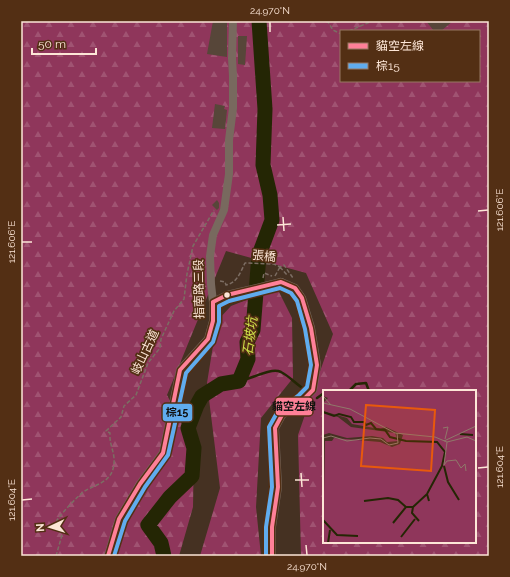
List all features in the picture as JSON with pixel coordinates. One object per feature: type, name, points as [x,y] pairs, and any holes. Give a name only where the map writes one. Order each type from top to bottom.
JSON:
[{"type":"street","name":"指南路三段","points":[[108,556],[119,519],[140,484],[163,453],[180,370],[208,339],[213,321],[210,256],[213,235],[224,210],[229,174],[229,140],[234,76],[232,58],[233,21]]},
{"type":"street","points":[[213,302],[227,295],[281,282],[295,288],[302,298],[311,328],[316,365],[313,390],[304,400],[282,415],[275,428],[278,487],[272,527],[272,556]]},
{"type":"path","points":[[266,21],[274,21]]},
{"type":"path","points":[[320,21],[328,22],[333,30],[340,34]]},
{"type":"path","points":[[351,30],[372,21]]},
{"type":"path","name":"岐山古道","points":[[56,556],[62,535],[56,520],[83,492],[108,479],[113,471],[115,455],[110,441],[110,433],[106,431],[121,416],[124,406],[136,395],[148,363],[160,348],[161,339],[174,311],[184,300],[187,274],[193,246],[216,208]]},
{"type":"path","name":"張橋","points":[[228,285],[237,279],[245,263],[274,264],[280,267]]},
{"type":"path","points":[[264,273],[274,277],[280,267],[284,265],[295,281],[295,288]]},
{"type":"green space","points":[[21,21],[489,21],[489,556],[301,556],[298,435],[333,334],[306,273],[226,251],[167,395],[194,448],[193,507],[179,556],[21,556]]},
{"type":"green space","points":[[277,288],[292,318],[293,378],[261,418],[256,507],[261,556],[200,556],[220,488],[207,383],[217,321],[231,306]]},
{"type":"building","points":[[213,21],[227,22],[227,57],[207,54]]},
{"type":"building","points":[[426,21],[453,21],[442,30],[433,30]]},
{"type":"building","points":[[238,36],[247,36],[245,65],[238,64]]},
{"type":"building","points":[[215,104],[225,106],[224,109],[227,110],[225,129],[212,128]]},
{"type":"building","points":[[217,200],[219,203],[219,208],[217,210],[212,205]]},
{"type":"waterway","name":"石坡坑","points":[[164,556],[161,543],[148,525],[170,497],[192,476],[194,448],[188,428],[197,405],[202,396],[221,384],[239,381],[248,359],[247,342],[253,330],[259,255],[272,220],[270,195],[263,165],[265,109],[259,21]]},
{"type":"waterway","points":[[239,381],[266,372],[276,371],[281,372],[304,389]]},
{"type":"waterway","points":[[350,390],[356,384],[366,383],[369,390]]},
{"type":"waterway","points":[[317,398],[323,394]]},
{"type":"transit line","name":"貓空左線","points":[[213,302],[227,295],[281,282],[295,288],[302,298],[311,328],[317,365],[313,390],[303,400],[282,415],[275,428],[278,487],[272,527],[272,556]]},
{"type":"transit line","name":"棕15","points":[[114,556],[125,521],[145,487],[168,455],[186,373],[213,342],[219,322],[219,306],[229,301],[280,288],[291,293],[297,301],[305,329],[311,365],[307,387],[278,411],[269,427],[272,487],[266,527],[266,556]]},
{"type":"transit line","name":"貓空左線","points":[[108,556],[119,519],[140,484],[163,453],[180,370],[208,339],[213,321],[213,302]]}]
